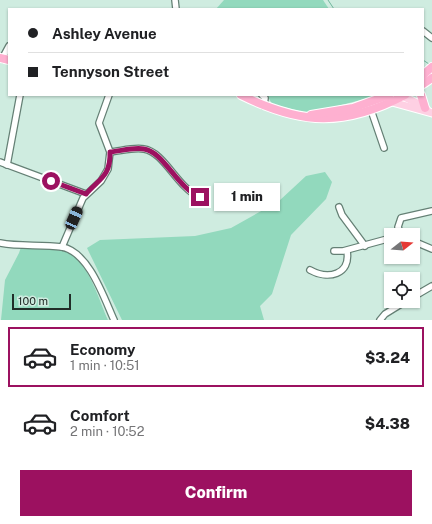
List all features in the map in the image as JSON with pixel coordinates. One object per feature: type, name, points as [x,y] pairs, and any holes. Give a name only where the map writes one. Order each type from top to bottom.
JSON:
[{"type":"highway","points":[[243,96],[264,106],[302,117],[334,118],[371,110],[390,98]]},
{"type":"highway","points":[[422,96],[429,110]]},
{"type":"highway","points":[[302,117],[353,108],[390,98]]},
{"type":"main road","points":[[405,96],[429,110]]},
{"type":"main road","points":[[390,98],[429,110]]},
{"type":"street","points":[[424,32],[432,38]]},
{"type":"street","points":[[4,59],[8,49]]},
{"type":"street","points":[[7,165],[20,96]]},
{"type":"street","points":[[62,247],[80,204],[86,194],[105,175],[109,165],[110,152],[100,129],[100,123],[109,96]]},
{"type":"street","points":[[263,96],[265,98],[264,106]]},
{"type":"street","points":[[371,110],[384,148]]},
{"type":"street","points":[[110,152],[136,149],[149,150],[155,154],[188,191],[200,197]]},
{"type":"street","points":[[0,162],[86,194]]},
{"type":"street","points":[[339,207],[342,215],[365,246]]},
{"type":"street","points":[[399,228],[398,225],[401,218],[432,211]]},
{"type":"street","points":[[334,251],[347,251],[384,240]]},
{"type":"street","points":[[0,243],[62,247],[74,253],[86,264],[114,320]]},
{"type":"street","points":[[420,244],[432,249]]},
{"type":"street","points":[[310,270],[324,274],[339,273],[347,262],[347,251]]},
{"type":"street","points":[[420,293],[432,286]]},
{"type":"street","points":[[380,320],[385,314],[395,308]]},
{"type":"green space","points":[[224,0],[323,0],[328,8],[217,8]]},
{"type":"green space","points":[[268,96],[376,96],[318,111],[303,112],[272,104]]},
{"type":"green space","points":[[325,172],[332,182],[326,199],[291,235],[272,294],[260,306],[264,320],[122,320],[87,248],[100,240],[195,236],[231,228],[279,201],[306,176]]},
{"type":"green space","points":[[21,247],[61,250],[78,260],[85,269],[96,290],[108,320],[1,320],[5,280]]},
{"type":"waterway","points":[[328,0],[333,8]]},
{"type":"waterway","points":[[424,61],[429,64]]},
{"type":"route","points":[[51,181],[86,194],[101,181],[107,172],[110,161],[110,152],[141,148],[149,150],[155,154],[188,191],[200,197]]}]
